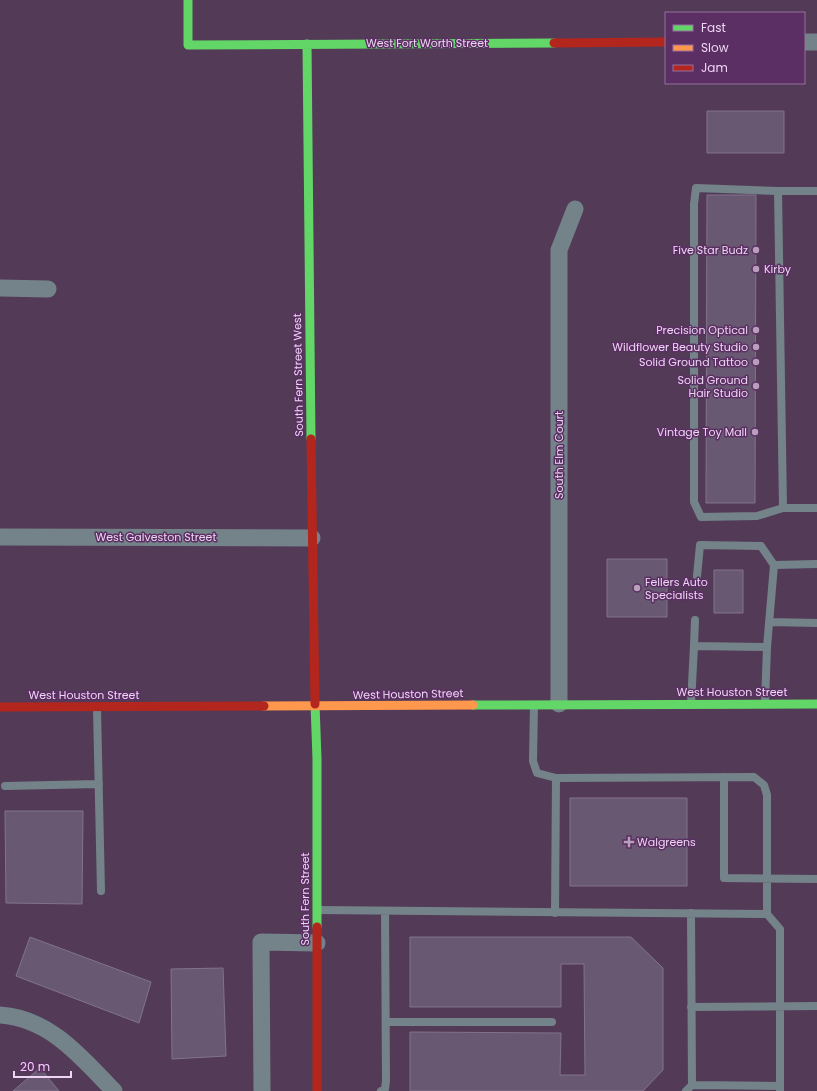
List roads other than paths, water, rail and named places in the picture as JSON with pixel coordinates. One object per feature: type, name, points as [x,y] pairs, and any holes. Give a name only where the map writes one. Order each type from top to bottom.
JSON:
[{"type":"street","name":"West Fort Worth Street","points":[[188,0],[188,45],[665,42]]},
{"type":"street","points":[[805,42],[817,42]]},
{"type":"street","name":"South Fern Street West","points":[[306,44],[313,663],[316,707]]},
{"type":"street","name":"South Elm Court","points":[[559,704],[559,250],[575,209]]},
{"type":"street","points":[[0,288],[48,289]]},
{"type":"street","name":"West Galveston Street","points":[[0,537],[312,538]]},
{"type":"street","name":"West Houston Street","points":[[0,707],[817,704]]},
{"type":"street","name":"South Fern Street","points":[[316,707],[318,910],[317,1091]]},
{"type":"street","points":[[262,1091],[261,942],[317,944]]},
{"type":"street","points":[[0,1015],[31,1022],[55,1034],[74,1050],[114,1091]]},
{"type":"lane","points":[[817,191],[696,188],[694,204],[694,502],[701,518],[757,516],[783,508],[817,508]]},
{"type":"lane","points":[[778,191],[783,508]]},
{"type":"lane","points":[[697,576],[700,545],[761,546],[774,565],[767,647],[765,704]]},
{"type":"lane","points":[[774,565],[817,564]]},
{"type":"lane","points":[[691,704],[695,620]]},
{"type":"lane","points":[[769,622],[817,623]]},
{"type":"lane","points":[[694,646],[767,647]]},
{"type":"lane","points":[[534,705],[533,761],[537,773],[556,778],[754,777],[764,786],[767,795],[767,914],[780,929],[780,1089],[689,1088],[692,1007],[691,913]]},
{"type":"lane","points":[[97,707],[101,891]]},
{"type":"lane","points":[[724,777],[724,878],[817,879]]},
{"type":"lane","points":[[556,778],[556,912]]},
{"type":"lane","points":[[5,786],[99,784]]},
{"type":"lane","points":[[318,910],[767,914]]},
{"type":"lane","points":[[381,1091],[384,1088],[386,1081],[385,911]]},
{"type":"lane","points":[[692,1007],[817,1006]]},
{"type":"lane","points":[[386,1022],[552,1022]]},
{"type":"place","name":"Five Star Budz","points":[[756,250]]},
{"type":"place","name":"Kirby","points":[[756,269]]},
{"type":"place","name":"Precision Optical","points":[[756,330]]},
{"type":"place","name":"Wildflower Beauty Studio","points":[[756,347]]},
{"type":"place","name":"Solid Ground Tattoo","points":[[756,362]]},
{"type":"place","name":"Solid Ground Hair Studio","points":[[756,386]]},
{"type":"place","name":"Vintage Toy Mall","points":[[755,432]]},
{"type":"place","name":"Fellers Auto Specialists","points":[[637,588]]},
{"type":"place","name":"Walgreens","points":[[629,842]]}]
